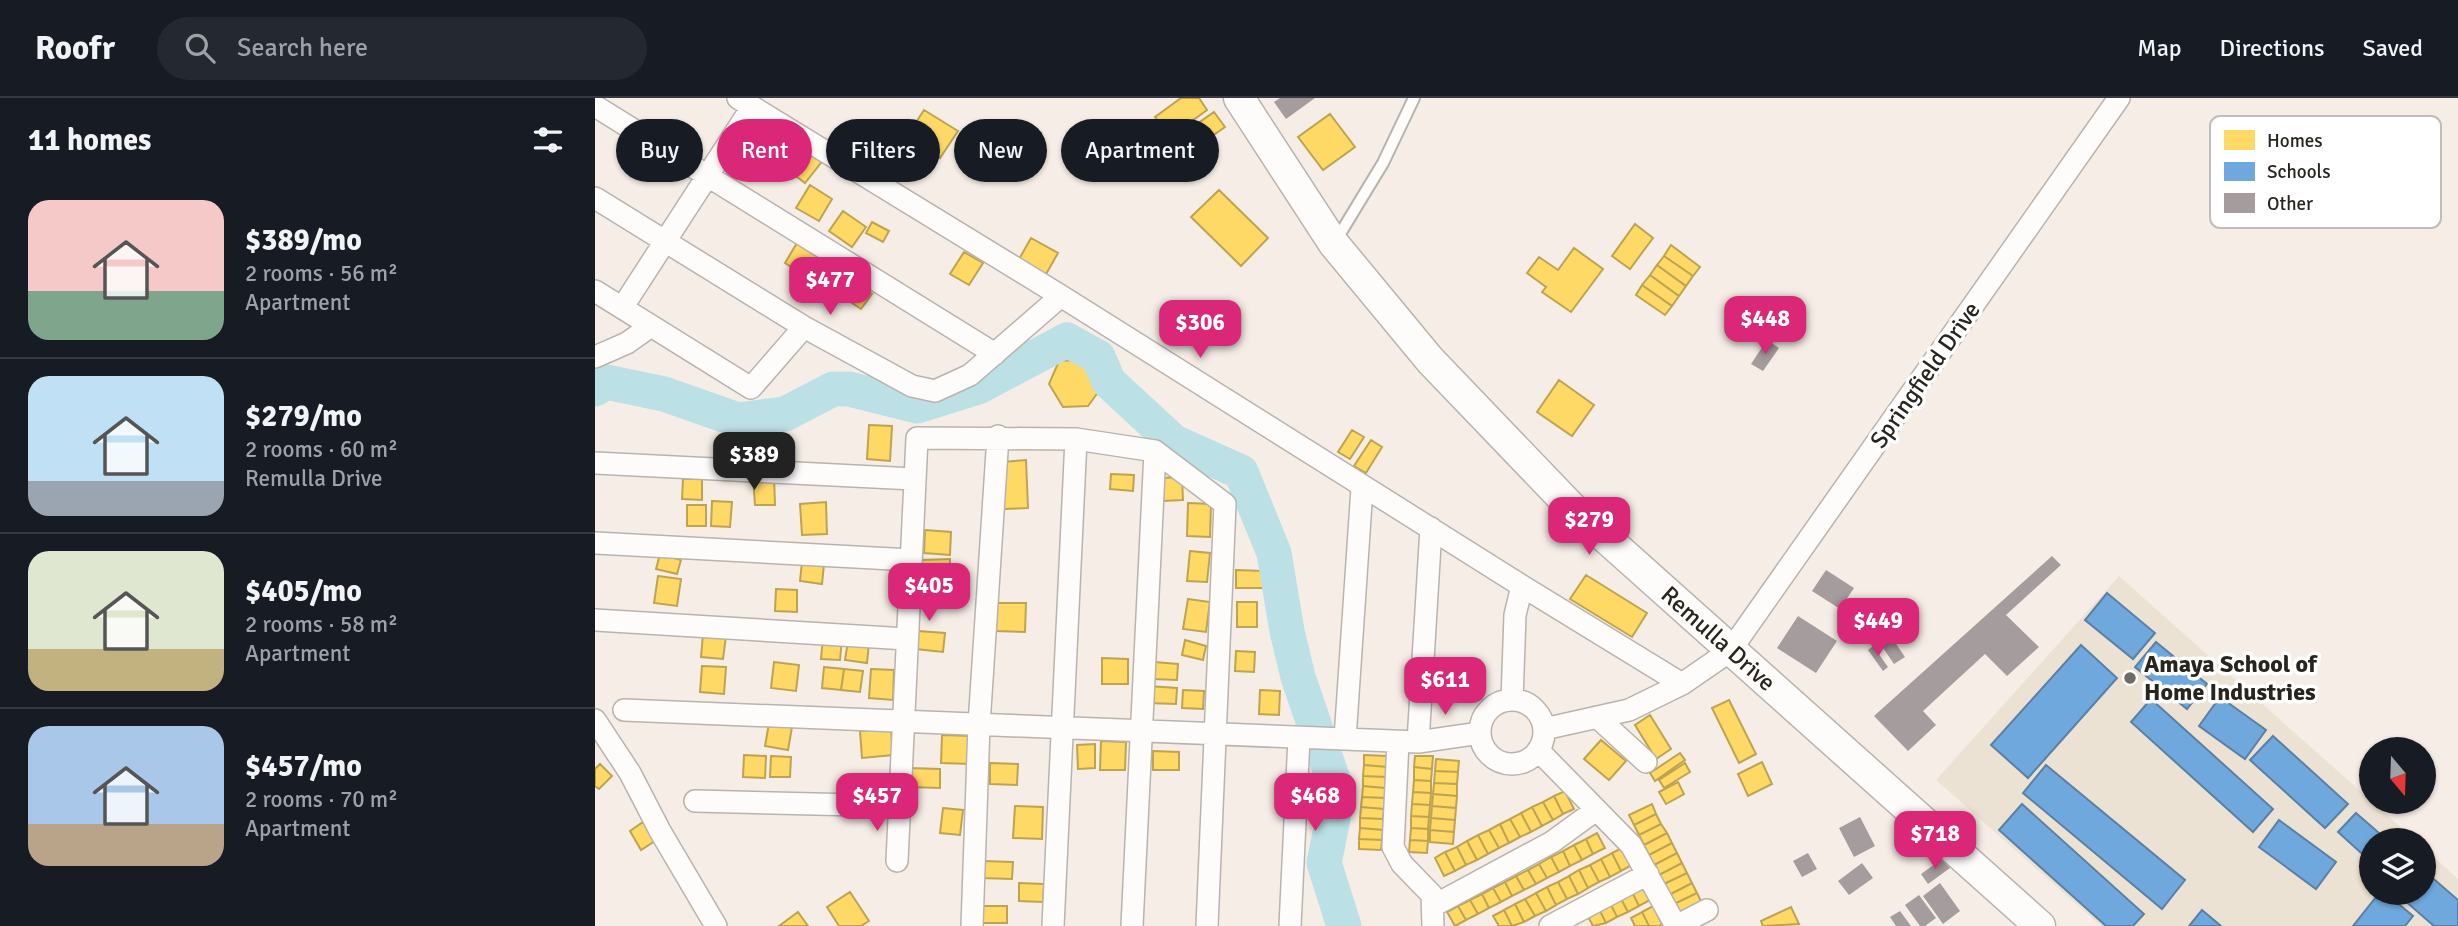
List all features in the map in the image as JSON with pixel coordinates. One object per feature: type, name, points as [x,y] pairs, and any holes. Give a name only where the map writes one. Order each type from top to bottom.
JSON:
[{"type":"main road","name":"Remulla Drive","points":[[1238,98],[1334,244],[1430,360],[1570,506],[2041,926]]},
{"type":"street","name":"Springfield Drive","points":[[1730,651],[2119,98]]},
{"type":"street","points":[[622,308],[707,176],[745,102],[1061,296],[1362,488],[1682,684]]},
{"type":"street","points":[[595,106],[995,355]]},
{"type":"street","points":[[595,198],[804,327],[912,386],[935,391],[970,375],[1061,296]]},
{"type":"street","points":[[595,291],[751,388],[804,327]]},
{"type":"street","points":[[595,357],[628,343],[651,326]]},
{"type":"street","points":[[972,926],[979,725],[998,436]]},
{"type":"street","points":[[897,861],[916,438],[998,436],[1076,439],[1155,451],[1225,504],[1207,926]]},
{"type":"street","points":[[1053,926],[1076,439]]},
{"type":"street","points":[[1132,926],[1155,451]]},
{"type":"street","points":[[595,463],[915,479]]},
{"type":"street","points":[[1290,926],[1362,488]]},
{"type":"street","points":[[1431,528],[1408,742],[1393,847],[1402,864],[1432,895],[1433,916],[1552,842],[1596,810]]},
{"type":"street","points":[[595,543],[911,559]]},
{"type":"street","points":[[1512,700],[1515,615],[1522,586]]},
{"type":"street","points":[[595,620],[907,639]]},
{"type":"street","points":[[1544,729],[1629,710],[1682,684],[1730,651]]},
{"type":"street","points":[[1512,700],[1522,701],[1537,712],[1544,729],[1538,750],[1522,762],[1502,762],[1486,751],[1479,733],[1481,722],[1493,706],[1512,700]]},
{"type":"street","points":[[624,710],[1408,742],[1479,733]]},
{"type":"street","points":[[1597,717],[1646,762]]},
{"type":"street","points":[[595,720],[631,773],[660,831],[716,926]]},
{"type":"street","points":[[1538,750],[1631,845],[1676,926],[1707,910]]},
{"type":"street","points":[[695,801],[899,806]]},
{"type":"street","points":[[1549,926],[1648,874]]},
{"type":"lane","points":[[1334,244],[1383,163],[1414,98]]},
{"type":"shaded area","name":"Amaya School of Home Industries","points":[[2119,576],[2359,790],[2359,814],[2386,814],[2402,828],[2359,828],[2359,905],[2436,905],[2436,859],[2458,879],[2458,926],[2101,926],[1936,780]]},
{"type":"building: Homes","points":[[1181,98],[1199,98],[1207,110],[1195,119],[1155,117]]},
{"type":"building: Homes","points":[[924,110],[939,119],[918,119]]},
{"type":"building: Homes","points":[[1214,112],[1225,127],[1219,131],[1219,119],[1204,119]]},
{"type":"building: Homes","points":[[1330,114],[1355,147],[1323,170],[1298,137]]},
{"type":"building: Homes","points":[[940,120],[954,129],[954,137],[940,158]]},
{"type":"building: Homes","points":[[812,150],[824,159],[812,174]]},
{"type":"building: Homes","points":[[810,185],[832,199],[819,221],[796,208]]},
{"type":"building: Homes","points":[[1219,190],[1268,238],[1241,266],[1191,217]]},
{"type":"building: Homes","points":[[843,211],[866,227],[852,247],[829,231]]},
{"type":"building: Homes","points":[[872,222],[889,231],[883,242],[866,233]]},
{"type":"building: Homes","points":[[1635,224],[1653,238],[1630,269],[1612,256]]},
{"type":"building: Homes","points":[[1031,238],[1058,253],[1045,276],[1018,261]]},
{"type":"building: Homes","points":[[797,243],[831,265],[819,285],[785,263]]},
{"type":"building: Homes","points":[[1671,245],[1700,267],[1693,276],[1664,256]]},
{"type":"building: Homes","points":[[1574,248],[1603,269],[1571,312],[1542,292],[1546,287],[1527,273],[1539,257],[1558,270]]},
{"type":"building: Homes","points":[[964,252],[983,263],[969,285],[950,274]]},
{"type":"building: Homes","points":[[1664,256],[1693,276],[1686,286],[1657,265]]},
{"type":"building: Homes","points":[[1657,265],[1686,286],[1679,296],[1650,275]]},
{"type":"building: Homes","points":[[1650,275],[1679,296],[1672,306],[1642,285]]},
{"type":"building: Homes","points":[[845,276],[872,294],[861,309],[834,291]]},
{"type":"building: Homes","points":[[1642,285],[1672,306],[1665,315],[1636,295]]},
{"type":"building: Homes","points":[[1089,359],[1102,387],[1088,406],[1063,407],[1049,384],[1059,361]]},
{"type":"building: Homes","points":[[1559,380],[1594,405],[1572,436],[1537,412]]},
{"type":"building: Homes","points":[[869,425],[892,426],[890,461],[867,459]]},
{"type":"building: Homes","points":[[1352,430],[1364,437],[1350,459],[1338,452]]},
{"type":"building: Homes","points":[[1371,440],[1382,447],[1366,473],[1354,466]]},
{"type":"building: Homes","points":[[1026,460],[1028,508],[1004,509],[1002,462]]},
{"type":"building: Homes","points":[[1111,474],[1134,475],[1133,491],[1110,489]]},
{"type":"building: Homes","points":[[774,475],[775,505],[755,505],[753,476]]},
{"type":"building: Homes","points":[[1182,477],[1183,500],[1162,501],[1161,478]]},
{"type":"building: Homes","points":[[683,479],[702,479],[702,500],[682,499]]},
{"type":"building: Homes","points":[[712,501],[732,502],[730,527],[711,526]]},
{"type":"building: Homes","points":[[826,502],[827,534],[802,535],[800,504]]},
{"type":"building: Homes","points":[[1188,503],[1211,504],[1210,537],[1187,536]]},
{"type":"building: Homes","points":[[687,505],[706,505],[706,526],[687,526]]},
{"type":"building: Homes","points":[[925,530],[951,532],[950,555],[924,553]]},
{"type":"building: Homes","points":[[1190,551],[1210,553],[1207,582],[1187,581]]},
{"type":"building: Homes","points":[[660,554],[681,560],[677,574],[656,569]]},
{"type":"building: Homes","points":[[950,559],[950,580],[922,580],[921,560]]},
{"type":"building: Homes","points":[[802,562],[824,564],[822,584],[800,581]]},
{"type":"building: Homes","points":[[1236,570],[1264,571],[1263,588],[1236,588]]},
{"type":"building: Homes","points":[[1586,575],[1647,613],[1632,637],[1570,599]]},
{"type":"building: Homes","points":[[658,576],[681,579],[677,606],[654,603]]},
{"type":"building: Homes","points":[[776,589],[797,590],[797,612],[775,611]]},
{"type":"building: Homes","points":[[1188,599],[1210,602],[1206,632],[1183,629]]},
{"type":"building: Homes","points":[[1237,602],[1257,602],[1257,627],[1237,627]]},
{"type":"building: Homes","points":[[997,603],[1026,603],[1025,632],[996,631]]},
{"type":"building: Homes","points":[[918,631],[945,633],[943,652],[916,649]]},
{"type":"building: Homes","points":[[703,634],[726,636],[723,659],[701,657]]},
{"type":"building: Homes","points":[[823,637],[842,638],[840,660],[821,659]]},
{"type":"building: Homes","points":[[1185,640],[1206,646],[1203,660],[1182,655]]},
{"type":"building: Homes","points":[[848,641],[869,643],[867,663],[845,660]]},
{"type":"building: Homes","points":[[1236,651],[1255,652],[1254,672],[1235,671]]},
{"type":"building: Homes","points":[[1102,658],[1128,659],[1128,684],[1102,684]]},
{"type":"building: Homes","points":[[774,662],[799,665],[796,691],[771,688]]},
{"type":"building: Homes","points":[[1154,662],[1178,664],[1177,680],[1153,679]]},
{"type":"building: Homes","points":[[702,666],[726,667],[724,694],[700,692]]},
{"type":"building: Homes","points":[[824,667],[844,669],[841,690],[822,688]]},
{"type":"building: Homes","points":[[844,669],[863,671],[860,692],[841,690]]},
{"type":"building: Homes","points":[[871,669],[894,670],[893,700],[869,698]]},
{"type":"building: Homes","points":[[1148,686],[1177,688],[1176,704],[1147,703]]},
{"type":"building: Homes","points":[[1183,690],[1204,691],[1203,709],[1182,708]]},
{"type":"building: Homes","points":[[1260,690],[1280,691],[1279,715],[1259,714]]},
{"type":"building: Homes","points":[[1729,700],[1756,754],[1739,763],[1712,708]]},
{"type":"building: Homes","points":[[1650,715],[1671,749],[1656,759],[1635,725]]},
{"type":"building: Homes","points":[[769,723],[792,727],[788,750],[765,746]]},
{"type":"building: Homes","points":[[891,729],[893,755],[862,758],[860,731]]},
{"type":"building: Homes","points":[[942,735],[972,736],[970,764],[941,763]]},
{"type":"building: Homes","points":[[1601,740],[1626,761],[1609,780],[1584,759]]},
{"type":"building: Homes","points":[[1101,741],[1126,742],[1125,770],[1100,770]]},
{"type":"building: Homes","points":[[1095,744],[1095,768],[1078,769],[1077,745]]},
{"type":"building: Homes","points":[[1153,751],[1179,752],[1179,770],[1153,770]]},
{"type":"building: Homes","points":[[1680,753],[1685,760],[1655,781],[1650,773]]},
{"type":"building: Homes","points":[[744,755],[766,756],[765,778],[743,777]]},
{"type":"building: Homes","points":[[1364,755],[1387,756],[1387,767],[1364,765]]},
{"type":"building: Homes","points":[[771,756],[791,757],[790,777],[770,777]]},
{"type":"building: Homes","points":[[1415,756],[1433,756],[1432,769],[1414,767]]},
{"type":"building: Homes","points":[[1436,759],[1459,761],[1458,772],[1435,771]]},
{"type":"building: Homes","points":[[1762,762],[1772,784],[1748,796],[1738,774]]},
{"type":"building: Homes","points":[[990,763],[1018,764],[1017,785],[990,784]]},
{"type":"building: Homes","points":[[1685,763],[1690,772],[1664,788],[1659,780]]},
{"type":"building: Homes","points":[[600,764],[612,776],[599,789],[595,786],[595,769]]},
{"type":"building: Homes","points":[[1364,765],[1387,767],[1386,777],[1363,776]]},
{"type":"building: Homes","points":[[1414,767],[1432,769],[1431,781],[1414,780]]},
{"type":"building: Homes","points":[[909,768],[940,769],[940,788],[908,787]]},
{"type":"building: Homes","points":[[1435,771],[1458,772],[1457,784],[1434,783]]},
{"type":"building: Homes","points":[[1363,776],[1386,777],[1385,788],[1363,786]]},
{"type":"building: Homes","points":[[1414,780],[1431,781],[1431,793],[1413,792]]},
{"type":"building: Homes","points":[[1678,782],[1684,794],[1666,804],[1659,792]]},
{"type":"building: Homes","points":[[1434,783],[1457,784],[1457,796],[1433,794]]},
{"type":"building: Homes","points":[[1363,786],[1385,788],[1385,798],[1362,797]]},
{"type":"building: Homes","points":[[1565,791],[1574,809],[1563,814],[1554,796]]},
{"type":"building: Homes","points":[[1413,792],[1431,793],[1430,805],[1412,804]]},
{"type":"building: Homes","points":[[1433,794],[1457,796],[1456,808],[1432,806]]},
{"type":"building: Homes","points":[[1554,796],[1563,814],[1553,820],[1543,802]]},
{"type":"building: Homes","points":[[1362,797],[1385,798],[1384,809],[1361,807]]},
{"type":"building: Homes","points":[[1543,802],[1553,820],[1542,826],[1532,807]]},
{"type":"building: Homes","points":[[1412,804],[1430,805],[1429,817],[1411,816]]},
{"type":"building: Homes","points":[[1652,804],[1656,814],[1634,825],[1629,815]]},
{"type":"building: Homes","points":[[1015,806],[1043,807],[1042,839],[1013,838]]},
{"type":"building: Homes","points":[[1432,806],[1456,808],[1455,820],[1431,818]]},
{"type":"building: Homes","points":[[1361,807],[1384,809],[1383,819],[1360,818]]},
{"type":"building: Homes","points":[[1532,807],[1542,826],[1531,832],[1521,813]]},
{"type":"building: Homes","points":[[943,808],[963,810],[960,835],[940,833]]},
{"type":"building: Homes","points":[[1521,813],[1531,832],[1520,837],[1510,819]]},
{"type":"building: Homes","points":[[1656,814],[1661,824],[1639,835],[1634,825]]},
{"type":"building: Homes","points":[[1411,816],[1429,817],[1428,829],[1411,828]]},
{"type":"building: Homes","points":[[1360,818],[1383,819],[1383,830],[1360,828]]},
{"type":"building: Homes","points":[[1431,818],[1455,820],[1454,832],[1430,830]]},
{"type":"building: Homes","points":[[1510,819],[1520,837],[1509,843],[1500,824]]},
{"type":"building: Homes","points":[[643,822],[655,841],[641,850],[630,831]]},
{"type":"building: Homes","points":[[1500,824],[1509,843],[1499,848],[1489,830]]},
{"type":"building: Homes","points":[[1661,824],[1667,833],[1644,845],[1639,835]]},
{"type":"building: Homes","points":[[1360,828],[1383,830],[1382,840],[1359,839]]},
{"type":"building: Homes","points":[[1411,828],[1428,829],[1428,841],[1410,840]]},
{"type":"building: Homes","points":[[1430,830],[1454,832],[1453,844],[1430,842]]},
{"type":"building: Homes","points":[[1489,830],[1499,848],[1488,854],[1478,835]]},
{"type":"building: Homes","points":[[1597,833],[1605,848],[1593,854],[1586,839]]},
{"type":"building: Homes","points":[[1667,833],[1672,843],[1649,855],[1644,845]]},
{"type":"building: Homes","points":[[1478,835],[1488,854],[1477,860],[1467,841]]},
{"type":"building: Homes","points":[[1359,839],[1382,840],[1381,850],[1359,849]]},
{"type":"building: Homes","points":[[1586,839],[1593,854],[1582,860],[1574,845]]},
{"type":"building: Homes","points":[[1410,840],[1428,841],[1427,853],[1409,852]]},
{"type":"building: Homes","points":[[1467,841],[1477,860],[1466,865],[1457,847]]},
{"type":"building: Homes","points":[[1672,843],[1677,853],[1654,865],[1649,855]]},
{"type":"building: Homes","points":[[1574,845],[1582,860],[1570,866],[1563,851]]},
{"type":"building: Homes","points":[[1457,847],[1466,865],[1455,871],[1445,852]]},
{"type":"building: Homes","points":[[1622,848],[1632,865],[1621,871],[1612,853]]},
{"type":"building: Homes","points":[[1563,851],[1570,866],[1559,872],[1551,857]]},
{"type":"building: Homes","points":[[1445,852],[1455,871],[1444,876],[1435,858]]},
{"type":"building: Homes","points":[[1612,853],[1621,871],[1610,877],[1601,859]]},
{"type":"building: Homes","points":[[1677,853],[1682,863],[1659,875],[1654,865]]},
{"type":"building: Homes","points":[[1551,857],[1559,872],[1547,878],[1539,864]]},
{"type":"building: Homes","points":[[1601,859],[1610,877],[1599,882],[1590,865]]},
{"type":"building: Homes","points":[[982,861],[1013,862],[1012,879],[981,878]]},
{"type":"building: Homes","points":[[1682,863],[1687,873],[1664,884],[1659,875]]},
{"type":"building: Homes","points":[[1539,864],[1547,878],[1536,884],[1528,870]]},
{"type":"building: Homes","points":[[1590,865],[1599,882],[1588,888],[1579,870]]},
{"type":"building: Homes","points":[[1528,870],[1536,884],[1524,890],[1516,876]]},
{"type":"building: Homes","points":[[1579,870],[1588,888],[1578,894],[1569,876]]},
{"type":"building: Homes","points":[[1687,873],[1692,883],[1669,895],[1664,884]]},
{"type":"building: Homes","points":[[1516,876],[1524,890],[1512,896],[1505,882]]},
{"type":"building: Homes","points":[[1569,876],[1578,894],[1567,899],[1558,882]]},
{"type":"building: Homes","points":[[1505,882],[1512,896],[1501,902],[1493,888]]},
{"type":"building: Homes","points":[[1558,882],[1567,899],[1556,905],[1547,887]]},
{"type":"building: Homes","points":[[1019,883],[1044,884],[1043,902],[1019,901]]},
{"type":"building: Homes","points":[[1692,883],[1697,893],[1674,904],[1669,895]]},
{"type":"building: Homes","points":[[1642,884],[1650,900],[1639,906],[1631,890]]},
{"type":"building: Homes","points":[[1547,887],[1556,905],[1546,911],[1536,893]]},
{"type":"building: Homes","points":[[1493,888],[1501,902],[1489,908],[1482,894]]},
{"type":"building: Homes","points":[[1631,890],[1639,906],[1628,912],[1619,895]]},
{"type":"building: Homes","points":[[850,892],[869,921],[861,926],[839,926],[827,907]]},
{"type":"building: Homes","points":[[1536,893],[1546,911],[1535,916],[1525,899]]},
{"type":"building: Homes","points":[[1697,893],[1702,903],[1679,914],[1674,904]]},
{"type":"building: Homes","points":[[1482,894],[1489,908],[1478,914],[1470,900]]},
{"type":"building: Homes","points":[[1619,895],[1628,912],[1617,917],[1609,901]]},
{"type":"building: Homes","points":[[1525,899],[1535,916],[1524,922],[1515,904]]},
{"type":"building: Homes","points":[[1470,900],[1478,914],[1466,920],[1458,906]]},
{"type":"building: Homes","points":[[1609,901],[1617,917],[1606,923],[1598,907]]},
{"type":"building: Homes","points":[[1515,904],[1524,922],[1512,926],[1504,910]]},
{"type":"building: Homes","points":[[981,906],[1007,906],[1007,923],[981,923]]},
{"type":"building: Homes","points":[[1458,906],[1466,920],[1455,926],[1447,912]]},
{"type":"building: Homes","points":[[1653,906],[1662,924],[1659,926],[1649,926],[1642,912]]},
{"type":"building: Homes","points":[[1598,907],[1606,923],[1593,926],[1586,913]]},
{"type":"building: Homes","points":[[1791,907],[1799,924],[1763,926],[1761,921]]},
{"type":"building: Homes","points":[[1504,910],[1512,926],[1499,926],[1493,916]]},
{"type":"building: Homes","points":[[798,912],[808,926],[779,926]]},
{"type":"building: Homes","points":[[1642,912],[1649,926],[1635,926],[1631,918]]},
{"type":"building: Schools","points":[[2107,593],[2155,633],[2133,659],[2085,620]]},
{"type":"building: Schools","points":[[2156,642],[2207,684],[2187,709],[2135,667]]},
{"type":"building: Schools","points":[[2081,645],[2117,678],[2028,778],[1991,745]]},
{"type":"building: Schools","points":[[2220,697],[2266,730],[2245,759],[2199,726]]},
{"type":"building: Schools","points":[[2151,699],[2273,809],[2253,832],[2131,722]]},
{"type":"building: Schools","points":[[2273,736],[2348,804],[2325,828],[2250,760]]},
{"type":"building: Schools","points":[[2046,765],[2185,880],[2162,909],[2023,793]]},
{"type":"building: Schools","points":[[2022,804],[2144,914],[2133,926],[2106,926],[1999,830]]},
{"type":"building: Schools","points":[[2356,813],[2373,828],[2359,828],[2359,851],[2338,832]]},
{"type":"building: Schools","points":[[2279,820],[2336,862],[2316,889],[2259,847]]},
{"type":"building: Schools","points":[[2436,881],[2458,900],[2458,926],[2434,926],[2410,905],[2436,905]]},
{"type":"building: Schools","points":[[2370,905],[2400,905],[2413,916],[2405,926],[2353,926]]},
{"type":"building: Schools","points":[[2202,910],[2221,926],[2189,926]]},
{"type":"building: Other","points":[[1280,98],[1315,98],[1286,119],[1274,102]]},
{"type":"building: Other","points":[[1767,340],[1779,348],[1763,371],[1751,364]]},
{"type":"building: Other","points":[[2052,556],[2061,565],[2006,615],[2039,647],[2007,676],[1985,654],[1923,711],[1936,725],[1908,751],[1874,716]]},
{"type":"building: Other","points":[[1826,570],[1854,588],[1840,609],[1812,591]]},
{"type":"building: Other","points":[[1798,616],[1837,641],[1816,673],[1777,648]]},
{"type":"building: Other","points":[[1890,635],[1905,657],[1894,664],[1879,642]]},
{"type":"building: Other","points":[[1873,646],[1888,667],[1883,671],[1868,650]]},
{"type":"building: Other","points":[[1860,817],[1875,846],[1854,857],[1839,828]]},
{"type":"building: Other","points":[[1808,853],[1817,869],[1802,877],[1793,861]]},
{"type":"building: Other","points":[[1942,859],[1950,868],[1928,884],[1921,874]]},
{"type":"building: Other","points":[[1862,863],[1873,878],[1849,895],[1838,881]]},
{"type":"building: Other","points":[[1940,883],[1960,911],[1943,924],[1923,896]]},
{"type":"building: Other","points":[[1919,895],[1936,918],[1925,926],[1920,926],[1905,905]]},
{"type":"building: Other","points":[[1900,911],[1911,926],[1896,926],[1890,917]]},
{"type":"waterway","points":[[595,389],[606,382],[664,394],[738,420],[785,414],[833,389],[849,389],[917,406],[978,387],[1067,340],[1098,357],[1109,382],[1174,442],[1241,472],[1274,553],[1298,677],[1338,794],[1324,863],[1344,926]]},
{"type":"place","name":"Amaya School of Home Industries","points":[[2130,678]]}]
